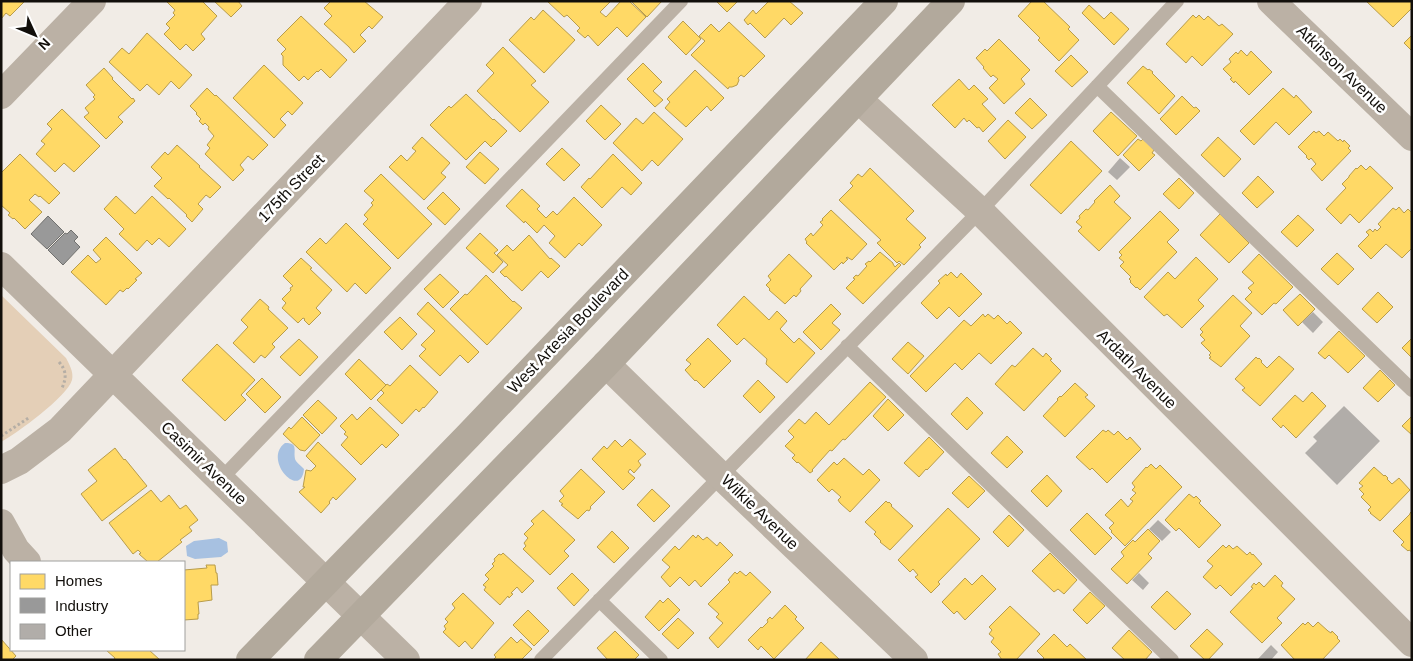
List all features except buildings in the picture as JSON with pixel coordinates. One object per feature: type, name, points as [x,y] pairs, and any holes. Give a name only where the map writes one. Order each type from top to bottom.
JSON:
[{"type":"main road","name":"West Artesia Boulevard","points":[[250,660],[468,436],[884,1]]},
{"type":"main road","points":[[318,660],[606,364],[951,1]]},
{"type":"street","points":[[1,95],[92,1]]},
{"type":"street","name":"175th Street","points":[[1,470],[19,460],[60,430],[468,1]]},
{"type":"street","name":"Atkinson Avenue","points":[[1272,1],[1412,137]]},
{"type":"street","name":"Ardath Avenue","points":[[858,99],[980,212],[1412,643]]},
{"type":"street","name":"Casimir Avenue","points":[[1,266],[406,660]]},
{"type":"street","name":"Wilkie Avenue","points":[[606,364],[914,660]]},
{"type":"street","points":[[1,523],[16,550],[27,561]]},
{"type":"lane","points":[[220,480],[681,1]]},
{"type":"lane","points":[[541,660],[722,476],[846,346],[980,212],[1177,1]]},
{"type":"lane","points":[[1097,86],[1412,390]]},
{"type":"lane","points":[[846,346],[1172,660]]},
{"type":"lane","points":[[599,600],[660,660]]},
{"type":"path","points":[[54,356],[65,370],[66,381],[61,390]]},
{"type":"path","points":[[66,375],[72,374]]},
{"type":"path","points":[[1,436],[31,416]]},
{"type":"shaded area","points":[[1,295],[66,358],[71,368],[72,380],[52,405],[1,442]]},
{"type":"water","points":[[285,443],[294,446],[295,459],[304,469],[301,478],[297,481],[291,479],[280,467],[278,459],[279,450]]},
{"type":"water","points":[[219,538],[227,542],[228,552],[221,557],[195,559],[187,556],[186,546],[194,541]]}]
